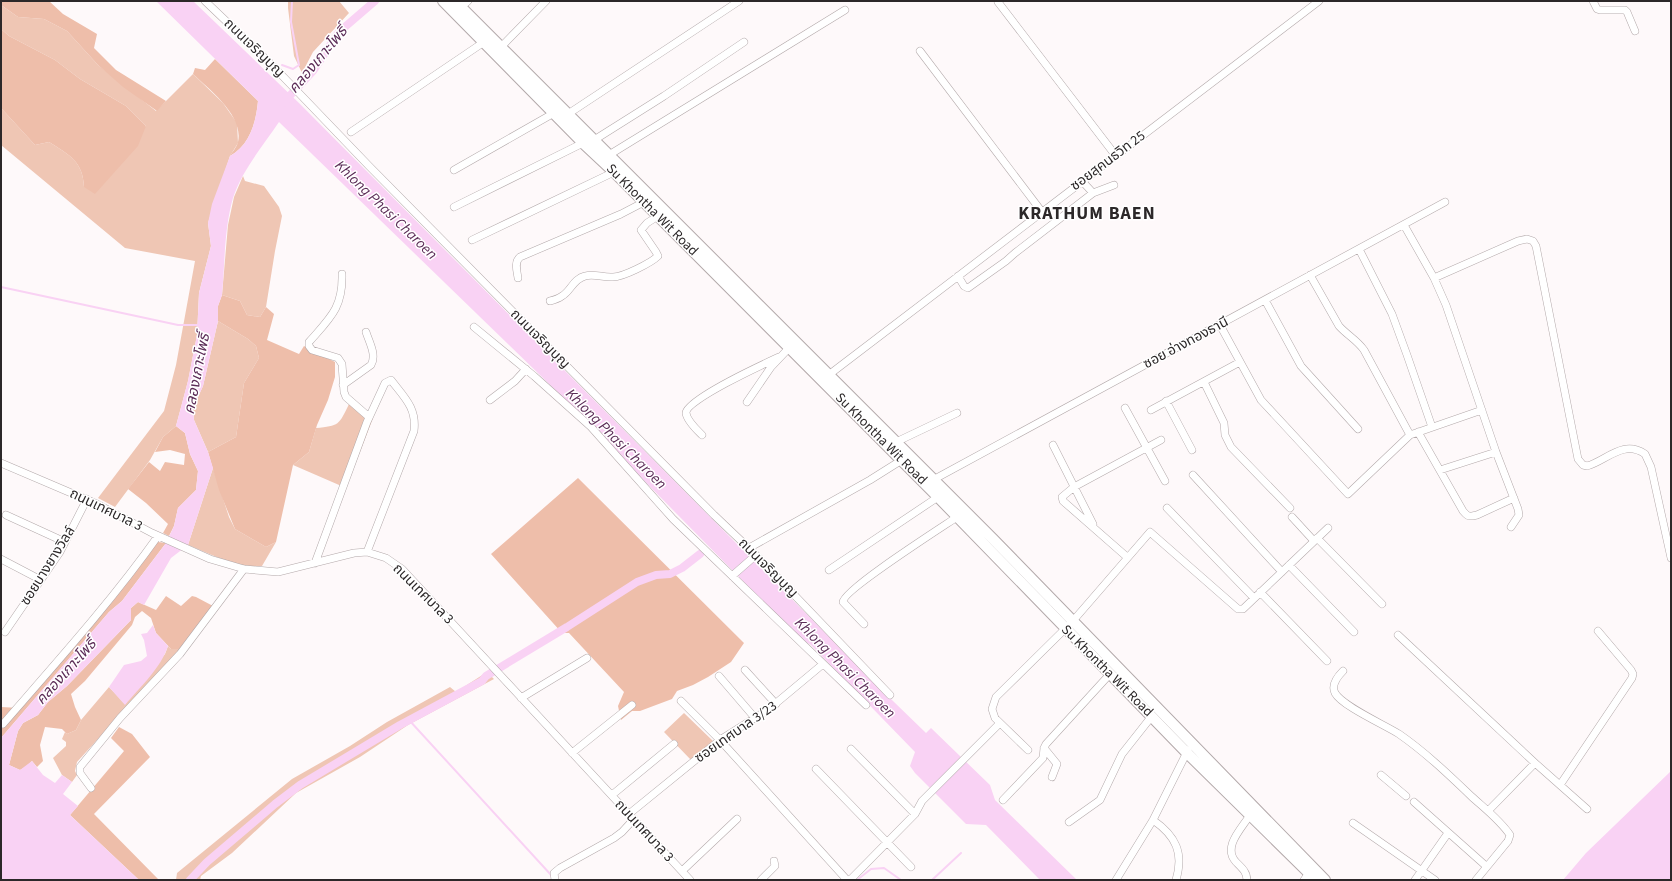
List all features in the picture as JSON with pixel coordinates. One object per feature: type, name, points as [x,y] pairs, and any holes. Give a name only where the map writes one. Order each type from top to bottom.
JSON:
[{"type":"main road","name":"Su Khontha Wit Road","points":[[443,1],[789,348],[825,377],[896,442],[905,458]]},
{"type":"main road","name":"Su Khontha Wit Road","points":[[461,3],[501,47],[594,139],[1068,625],[1192,742],[1250,815],[1316,880]]},
{"type":"main road","name":"Su Khontha Wit Road","points":[[930,482],[938,496],[961,514]]},
{"type":"main road","name":"Su Khontha Wit Road","points":[[1068,625],[1110,674],[1187,753],[1220,778],[1308,873],[1325,880]]},
{"type":"street","name":"ถนนเจริญบุญ","points":[[205,1],[270,63],[708,510],[749,548],[755,556],[890,695]]},
{"type":"street","points":[[501,47],[546,1]]},
{"type":"street","points":[[568,114],[740,1]]},
{"type":"street","name":"ซอยสุคนธวิท 25","points":[[825,377],[1319,1]]},
{"type":"street","points":[[1593,1],[1597,9],[1600,10],[1625,10],[1635,31]]},
{"type":"street","points":[[998,2],[1116,156]]},
{"type":"street","points":[[609,155],[845,10]]},
{"type":"street","points":[[351,132],[484,42]]},
{"type":"street","points":[[454,207],[594,139],[664,96],[744,42]]},
{"type":"street","points":[[920,51],[1042,212]]},
{"type":"street","points":[[454,170],[554,114]]},
{"type":"street","points":[[472,240],[614,172]]},
{"type":"street","points":[[1082,181],[1093,193]]},
{"type":"street","points":[[958,276],[964,286],[968,288],[1006,261],[1093,193],[1114,185]]},
{"type":"street","points":[[518,278],[516,264],[520,257],[621,214],[644,202]]},
{"type":"street","name":"ซอย อ่างทองธานี","points":[[930,482],[1445,202]]},
{"type":"street","points":[[550,301],[562,296],[572,284],[585,276],[598,275],[616,277],[658,256],[641,230],[647,223],[658,216]]},
{"type":"street","points":[[1404,225],[1434,278],[1454,328],[1519,515],[1511,527]]},
{"type":"street","points":[[1434,278],[1518,241],[1527,239],[1533,240],[1536,246],[1578,459],[1587,466],[1610,453],[1619,451],[1636,450],[1645,454],[1651,467],[1671,558]]},
{"type":"street","points":[[1359,249],[1392,314],[1432,427]]},
{"type":"street","points":[[342,274],[342,288],[339,302],[331,317],[309,342],[309,346],[312,350],[338,358],[341,361],[343,385],[346,397],[369,417]]},
{"type":"street","points":[[1310,276],[1339,326],[1344,332],[1359,342],[1364,350],[1410,436]]},
{"type":"street","points":[[1265,300],[1301,366],[1358,429]]},
{"type":"street","points":[[1220,324],[1256,391],[1267,408],[1348,494],[1410,436],[1482,410]]},
{"type":"street","points":[[474,327],[526,369],[591,427],[658,504],[866,705]]},
{"type":"street","points":[[343,385],[371,365],[373,361],[373,352],[366,332]]},
{"type":"street","points":[[747,402],[779,357],[789,348]]},
{"type":"street","points":[[702,435],[688,418],[686,412],[687,408],[716,389],[779,357]]},
{"type":"street","points":[[1151,410],[1240,362]]},
{"type":"street","points":[[490,400],[515,381],[526,369]]},
{"type":"street","points":[[316,563],[369,417],[385,383],[391,380],[412,408],[415,423],[414,431],[367,552]]},
{"type":"street","points":[[1204,382],[1224,423],[1225,435],[1231,447],[1290,508]]},
{"type":"street","points":[[1166,401],[1192,450]]},
{"type":"street","points":[[1125,408],[1165,481]]},
{"type":"street","points":[[896,442],[957,413]]},
{"type":"street","points":[[1418,432],[1467,516],[1470,517],[1477,515],[1514,498]]},
{"type":"street","points":[[1127,557],[1062,499],[1074,487],[1161,440]]},
{"type":"street","points":[[1053,445],[1095,528]]},
{"type":"street","points":[[1440,470],[1496,452]]},
{"type":"street","points":[[749,548],[870,480],[905,458]]},
{"type":"street","name":"ถนนเทศบาล 3","points":[[1,463],[87,499],[186,549],[210,559],[244,569],[278,572],[354,552],[367,552],[386,558],[402,569],[690,880]]},
{"type":"street","points":[[1193,475],[1282,572]]},
{"type":"street","points":[[829,570],[938,496]]},
{"type":"street","name":"ซอยบางยางวิลล์","points":[[5,632],[65,542],[87,499]]},
{"type":"street","points":[[1167,508],[1254,598]]},
{"type":"street","points":[[864,624],[843,602],[844,598],[874,574],[961,514]]},
{"type":"street","points":[[6,515],[65,542]]},
{"type":"street","points":[[1292,517],[1382,604]]},
{"type":"street","points":[[1028,750],[995,718],[993,713],[996,697],[1068,625],[1150,532],[1238,609],[1243,609],[1328,528]]},
{"type":"street","points":[[3,724],[79,637],[141,559],[161,537]]},
{"type":"street","points":[[733,575],[755,556]]},
{"type":"street","points":[[1,559],[41,580]]},
{"type":"street","points":[[1289,565],[1354,632]]},
{"type":"street","points":[[91,788],[80,773],[80,767],[120,718],[180,654],[244,569]]},
{"type":"street","points":[[1260,592],[1327,661]]},
{"type":"street","points":[[1560,785],[1632,678],[1633,674],[1598,631]]},
{"type":"street","points":[[1398,635],[1586,809]]},
{"type":"street","points":[[521,698],[587,658]]},
{"type":"street","name":"ซอยเทศบาล 3/23","points":[[555,880],[554,874],[560,868],[622,832],[631,816],[720,740],[776,704],[823,664]]},
{"type":"street","points":[[745,670],[776,704]]},
{"type":"street","points":[[1343,671],[1338,676],[1334,684],[1334,692],[1337,696],[1348,705],[1398,734],[1428,756],[1488,811],[1510,835],[1508,841],[1476,880]]},
{"type":"street","points":[[1003,800],[1043,758],[1044,748],[1110,674]]},
{"type":"street","points":[[719,676],[755,718]]},
{"type":"street","points":[[681,701],[720,740],[848,880],[915,814],[922,801],[1000,723]]},
{"type":"street","points":[[572,753],[632,705]]},
{"type":"street","points":[[1069,822],[1100,800],[1122,754],[1152,716]]},
{"type":"street","points":[[1116,880],[1153,820],[1192,742]]},
{"type":"street","points":[[612,795],[674,744]]},
{"type":"street","points":[[1044,748],[1057,764],[1052,777]]},
{"type":"street","points":[[851,749],[915,814]]},
{"type":"street","points":[[1488,811],[1535,763]]},
{"type":"street","points":[[816,769],[910,867]]},
{"type":"street","points":[[1381,775],[1406,796]]},
{"type":"street","points":[[1414,802],[1486,866]]},
{"type":"street","points":[[1247,880],[1244,870],[1233,858],[1230,851],[1234,839],[1250,815]]},
{"type":"street","points":[[682,871],[736,819]]},
{"type":"street","points":[[1153,820],[1160,826],[1178,849],[1180,860],[1176,880]]},
{"type":"street","points":[[1353,823],[1435,880]]},
{"type":"street","points":[[1415,880],[1448,833]]},
{"type":"street","points":[[761,880],[774,866],[774,861]]},
{"type":"shaded area","points":[[1,1],[49,1],[63,14],[97,34],[94,48],[116,70],[166,101],[157,111],[123,87],[98,65],[67,31],[44,19],[18,17],[1,5]]},
{"type":"shaded area","points":[[288,1],[339,1],[349,13],[313,52],[302,73],[294,56]]},
{"type":"shaded area","points":[[1,5],[18,17],[44,19],[67,31],[98,65],[156,111],[193,74],[223,103],[237,123],[238,143],[230,156],[208,223],[211,246],[199,293],[197,335],[188,381],[176,426],[163,437],[150,460],[115,507],[98,498],[164,411],[176,365],[195,261],[125,248],[1,145],[1,108],[35,145],[49,142],[69,155],[81,171],[84,187],[146,126],[126,106],[80,79],[55,60],[9,36],[1,29]]},
{"type":"shaded area","points":[[1,29],[9,36],[55,60],[80,79],[126,106],[146,126],[138,146],[95,194],[84,187],[81,171],[69,155],[49,142],[35,145],[1,108]]},
{"type":"shaded area","points":[[215,59],[258,101],[256,117],[251,132],[243,146],[230,156],[238,142],[236,123],[224,104],[193,74],[195,68],[205,70]]},
{"type":"shaded area","points":[[243,176],[245,181],[264,186],[279,207],[282,216],[266,307],[260,317],[247,315],[240,301],[222,295],[228,225],[234,197]]},
{"type":"shaded area","points":[[222,295],[240,301],[247,315],[260,317],[266,307],[274,314],[267,340],[299,354],[304,346],[335,362],[335,377],[328,400],[317,425],[309,452],[293,465],[276,542],[266,547],[235,529],[219,490],[208,452],[236,437],[244,383],[259,358],[256,346],[248,339],[218,321],[218,306]]},
{"type":"shaded area","points":[[218,321],[248,339],[256,346],[259,358],[244,383],[236,437],[208,452],[194,420],[193,408],[203,386]]},
{"type":"shaded area","points":[[349,404],[373,418],[346,488],[293,465],[309,452],[316,428],[334,425],[337,423],[343,416]]},
{"type":"shaded area","points":[[176,426],[185,433],[190,454],[198,471],[196,490],[178,508],[174,526],[169,536],[163,533],[168,524],[146,503],[128,489],[149,462],[160,471],[165,462],[184,465],[185,454],[170,450],[155,452],[163,437]]},
{"type":"shaded area","points":[[213,468],[229,517],[235,529],[266,547],[276,542],[262,566],[234,563],[188,545]]},
{"type":"shaded area","points":[[578,478],[744,643],[731,662],[708,677],[677,691],[672,699],[640,711],[632,711],[621,720],[618,706],[624,692],[569,633],[562,633],[491,554]]},
{"type":"shaded area","points":[[158,542],[166,543],[122,601],[109,612],[1,738],[1,707],[20,708]]},
{"type":"shaded area","points":[[166,596],[181,606],[192,596],[213,606],[180,649],[171,649],[156,633],[151,618],[142,611],[135,617],[132,625],[85,681],[71,694],[81,720],[76,730],[67,734],[62,729],[45,727],[40,745],[43,761],[37,767],[32,761],[20,770],[9,765],[18,731],[23,723],[38,715],[48,702],[67,686],[131,620],[131,608],[138,602],[156,610]]},
{"type":"shaded area","points":[[168,646],[171,649],[180,649],[77,762],[75,771],[77,775],[72,782],[62,775],[53,758],[66,746],[66,742],[62,739],[65,732],[67,734],[76,730],[81,720],[109,687],[125,704],[165,654]]},
{"type":"shaded area","points":[[487,672],[494,679],[408,725],[360,757],[296,793],[232,853],[201,876],[200,880],[176,880],[177,873],[292,779],[350,746],[387,722],[450,687],[456,692]]},
{"type":"shaded area","points":[[684,713],[713,741],[691,760],[664,732]]},
{"type":"shaded area","points":[[119,727],[132,734],[150,757],[94,814],[159,880],[139,880],[70,815],[124,751],[111,738]]},
{"type":"water","name":"Khlong Phasi Charoen","points":[[156,1],[193,1],[299,103],[892,700],[926,733],[931,728],[990,785],[995,800],[1077,880],[1040,880],[986,825],[966,824],[915,773],[910,766],[915,752],[811,645],[799,638],[543,378],[279,122],[253,158],[237,188],[230,210],[226,234],[222,295],[218,306],[218,321],[203,386],[193,408],[194,420],[208,452],[213,468],[188,545],[171,558],[144,605],[138,602],[131,608],[131,620],[67,686],[48,702],[38,715],[23,723],[18,731],[9,765],[20,770],[32,761],[43,775],[55,783],[62,775],[72,782],[63,794],[78,806],[70,815],[139,880],[1,880],[1,738],[109,612],[122,601],[166,543],[174,526],[178,508],[196,490],[198,471],[190,454],[185,433],[176,426],[188,381],[197,335],[199,293],[211,246],[208,223],[212,204],[230,156],[243,146],[254,125],[258,101]]},
{"type":"water","points":[[153,625],[156,633],[168,646],[155,670],[125,705],[109,687],[124,665],[141,661],[147,656],[144,640],[141,634],[147,633]]},
{"type":"water","points":[[1671,771],[1671,880],[1563,880],[1586,853]]},
{"type":"waterway","points":[[282,65],[293,69],[299,65],[291,22],[292,1]]},
{"type":"waterway","name":"คลองเกาะโพธิ์","points":[[283,103],[313,71],[339,32],[375,1]]},
{"type":"waterway","points":[[1,287],[178,325],[200,325]]},
{"type":"waterway","points":[[190,880],[207,862],[275,804],[300,785],[400,725],[482,681],[486,676],[567,627],[637,582],[656,575],[670,574],[682,568],[700,554]]},
{"type":"waterway","points":[[409,720],[552,876]]},
{"type":"waterway","points":[[932,880],[961,853]]},
{"type":"waterway","points":[[857,880],[871,869],[884,868],[901,880]]},
{"type":"district","name":"KRATHUM BAEN","points":[[1087,213]]}]
